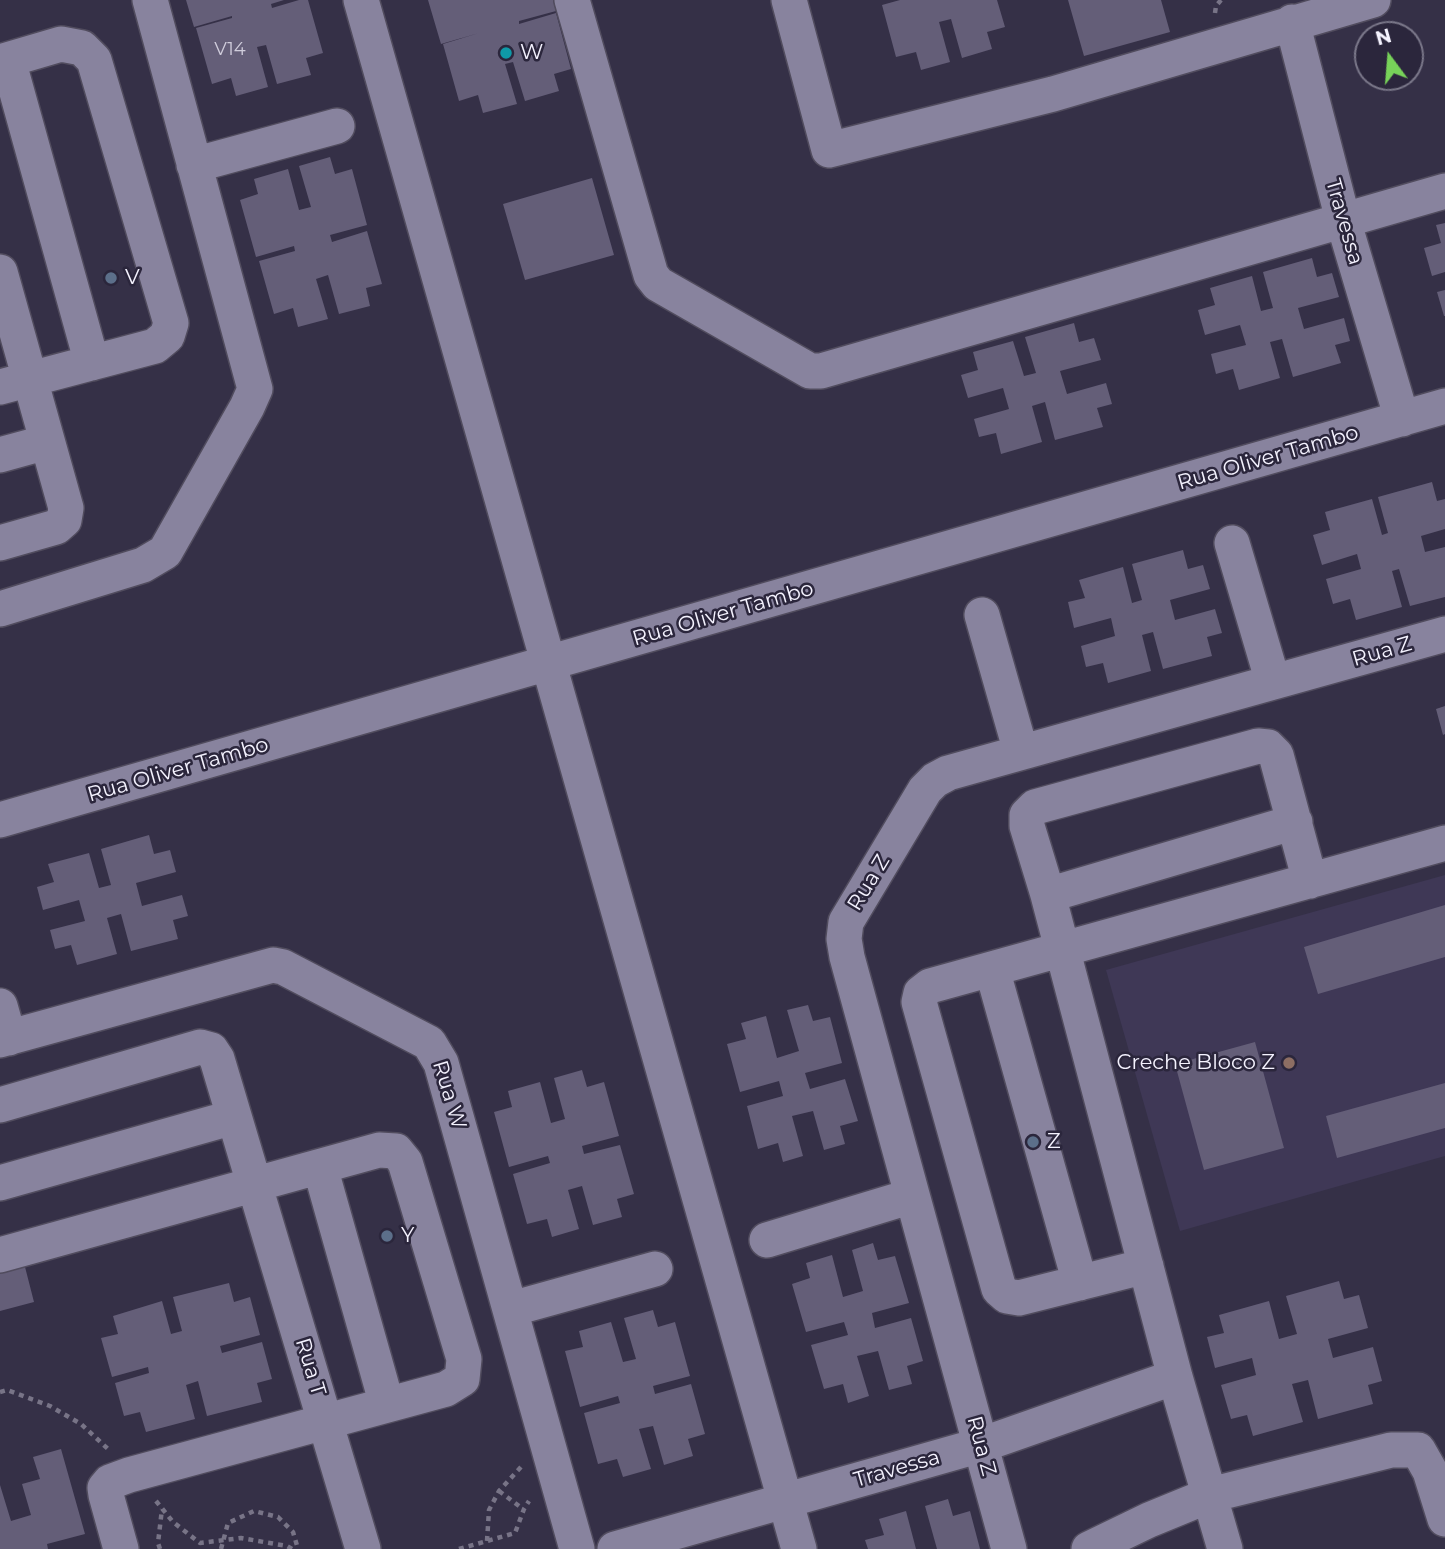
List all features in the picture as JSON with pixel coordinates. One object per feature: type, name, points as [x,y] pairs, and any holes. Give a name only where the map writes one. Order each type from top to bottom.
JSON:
[{"type":"street","points":[[0,608],[143,565],[165,552],[256,389],[150,0]]},
{"type":"street","points":[[361,0],[799,1549]]},
{"type":"street","points":[[572,0],[651,275],[658,284],[810,371],[821,371],[1445,191]]},
{"type":"street","points":[[789,0],[829,150],[1053,93],[1373,0]]},
{"type":"street","name":"Travessa","points":[[1292,22],[1343,220],[1402,419]]},
{"type":"street","points":[[15,383],[92,363],[155,346],[167,335],[171,323],[94,60],[82,48],[61,44],[4,61],[92,363]]},
{"type":"street","points":[[194,165],[337,126]]},
{"type":"street","points":[[0,272],[15,383],[47,442],[66,508],[64,520],[56,527],[0,543]]},
{"type":"street","name":"Rua Oliver Tambo","points":[[0,820],[1445,406]]},
{"type":"street","points":[[0,455],[47,442]]},
{"type":"street","points":[[1232,543],[1273,682]]},
{"type":"street","points":[[982,615],[1021,752]]},
{"type":"street","name":"Rua Z","points":[[1009,1549],[847,957],[844,939],[846,922],[925,790],[948,773],[1445,634]]},
{"type":"street","points":[[1225,1549],[1175,1377],[1048,895],[1027,826],[1027,815],[1035,807],[1258,746],[1268,747],[1276,755],[1310,881]]},
{"type":"street","points":[[1048,895],[1295,822]]},
{"type":"street","points":[[1146,1266],[1019,1298],[1007,1296],[999,1289],[919,1002],[921,993],[930,986],[1445,843]]},
{"type":"street","name":"Rua W","points":[[3,1028],[273,965],[283,967],[424,1040],[434,1049],[441,1063],[577,1549]]},
{"type":"street","points":[[992,969],[1080,1283]]},
{"type":"street","name":"Rua T","points":[[0,1105],[200,1047],[211,1050],[217,1059],[256,1185],[363,1549]]},
{"type":"street","points":[[0,1184],[234,1117]]},
{"type":"street","points":[[0,1255],[379,1150],[396,1151],[405,1162],[464,1359],[462,1379],[446,1389],[110,1482],[105,1488],[106,1496],[121,1549]]},
{"type":"street","points":[[320,1167],[387,1405]]},
{"type":"street","points":[[767,1240],[912,1196]]},
{"type":"street","points":[[511,1309],[655,1269]]},
{"type":"street","name":"Travessa","points":[[615,1549],[981,1446],[1175,1377]]},
{"type":"street","points":[[1088,1549],[1154,1534],[1210,1495],[1391,1450],[1418,1450],[1430,1471],[1445,1520]]},
{"type":"path","points":[[487,1541],[489,1510],[499,1491],[517,1470],[547,1448]]},
{"type":"path","points":[[459,1549],[515,1533],[524,1508],[538,1489],[556,1481]]},
{"type":"path","points":[[499,1491],[524,1508]]},
{"type":"path","points":[[160,1549],[158,1543],[162,1508]]},
{"type":"path","points":[[221,1549],[228,1523],[254,1511],[278,1517],[293,1532],[298,1549]]},
{"type":"shaded area","name":"Creche Bloco Z","points":[[1445,875],[1445,1156],[1180,1231],[1106,970]]},
{"type":"building","points":[[186,0],[284,0],[271,4],[272,8],[308,0],[323,53],[306,58],[311,75],[277,84],[266,45],[257,47],[268,87],[236,96],[231,78],[212,84],[196,28],[232,16],[194,27]]},
{"type":"building","name":"W","points":[[428,0],[553,0],[556,11],[519,21],[519,24],[556,13],[571,69],[554,74],[559,91],[525,101],[513,62],[505,64],[517,104],[483,113],[478,95],[459,101],[443,44],[479,33],[441,44]]},
{"type":"building","points":[[900,0],[997,0],[1005,27],[987,32],[992,49],[962,58],[951,19],[939,22],[950,62],[921,70],[916,52],[896,57],[882,5]]},
{"type":"building","points":[[1068,0],[1161,0],[1170,32],[1084,56]]},
{"type":"building","points":[[330,157],[335,174],[352,169],[367,225],[330,235],[332,242],[367,231],[382,284],[366,288],[370,306],[339,314],[328,275],[316,279],[328,319],[298,327],[293,308],[274,314],[259,261],[295,251],[294,246],[256,257],[240,200],[258,194],[254,179],[288,169],[299,210],[311,207],[299,166]]},
{"type":"building","points":[[592,178],[614,255],[525,280],[503,204]]},
{"type":"building","points":[[1445,223],[1445,272],[1432,276],[1424,248],[1441,243],[1436,225]]},
{"type":"building","points":[[1312,258],[1317,277],[1332,273],[1339,297],[1298,308],[1304,329],[1344,318],[1350,341],[1335,345],[1341,363],[1293,377],[1282,339],[1270,342],[1280,378],[1239,390],[1233,369],[1216,374],[1211,354],[1246,345],[1240,325],[1205,335],[1198,310],[1215,305],[1210,288],[1252,276],[1261,311],[1273,308],[1263,272]]},
{"type":"building","points":[[1445,290],[1445,316],[1444,316],[1437,292]]},
{"type":"building","points":[[1074,323],[1079,342],[1094,338],[1101,360],[1060,371],[1067,394],[1106,383],[1112,404],[1097,408],[1103,427],[1055,440],[1045,402],[1032,406],[1042,442],[1001,454],[996,433],[979,437],[974,419],[1009,409],[1003,388],[968,398],[961,375],[978,370],[973,352],[1013,341],[1024,376],[1036,373],[1025,337]]},
{"type":"building","points":[[1432,482],[1437,501],[1445,499],[1445,529],[1421,536],[1425,552],[1445,547],[1445,597],[1410,606],[1399,569],[1392,571],[1402,607],[1356,620],[1350,599],[1333,604],[1326,579],[1361,569],[1357,554],[1322,565],[1313,535],[1330,530],[1325,512],[1372,499],[1382,535],[1388,533],[1378,497]]},
{"type":"building","points":[[1183,550],[1188,569],[1203,565],[1210,589],[1170,600],[1175,620],[1215,609],[1222,633],[1207,637],[1212,656],[1163,669],[1153,632],[1142,635],[1151,671],[1108,683],[1103,663],[1086,667],[1081,646],[1115,636],[1111,618],[1074,628],[1068,602],[1085,598],[1079,580],[1123,567],[1132,603],[1142,600],[1132,564]]},
{"type":"building","points":[[1445,706],[1445,734],[1443,735],[1436,709]]},
{"type":"building","points":[[149,835],[154,854],[170,850],[176,872],[136,883],[142,906],[182,895],[188,916],[173,920],[178,939],[131,951],[121,914],[107,918],[117,954],[77,965],[71,945],[55,949],[50,930],[85,921],[79,900],[43,910],[37,887],[54,882],[48,864],[89,853],[99,888],[111,885],[101,849]]},
{"type":"building","points":[[1445,905],[1445,957],[1318,994],[1304,947]]},
{"type":"building","points":[[808,1005],[813,1021],[830,1017],[842,1063],[805,1073],[810,1089],[845,1079],[858,1121],[840,1126],[845,1144],[824,1150],[813,1111],[792,1116],[803,1156],[783,1162],[778,1143],[758,1149],[747,1106],[783,1096],[779,1081],[740,1092],[727,1044],[746,1039],[741,1023],[766,1016],[777,1058],[799,1051],[787,1010]]},
{"type":"building","points":[[1255,1042],[1284,1148],[1204,1170],[1175,1064]]},
{"type":"building","points":[[582,1070],[587,1087],[604,1082],[619,1136],[582,1146],[584,1154],[620,1145],[634,1194],[617,1199],[622,1217],[593,1225],[582,1186],[568,1190],[579,1229],[552,1237],[547,1219],[527,1224],[513,1174],[550,1163],[548,1156],[509,1167],[494,1112],[512,1107],[508,1091],[540,1082],[551,1123],[565,1119],[554,1078]]},
{"type":"building","points":[[1445,1083],[1445,1128],[1337,1158],[1326,1116]]},
{"type":"building","points":[[873,1243],[878,1260],[895,1256],[909,1303],[872,1313],[875,1328],[911,1318],[923,1361],[907,1366],[912,1384],[889,1390],[878,1351],[857,1356],[869,1396],[848,1403],[843,1384],[824,1389],[811,1345],[848,1335],[844,1322],[806,1332],[792,1284],[810,1278],[806,1263],[832,1255],[843,1297],[863,1291],[852,1250]]},
{"type":"building","points":[[24,1263],[34,1302],[0,1311],[0,1269]]},
{"type":"building","points":[[1339,1281],[1344,1299],[1359,1295],[1368,1328],[1328,1339],[1333,1358],[1373,1347],[1382,1381],[1368,1385],[1373,1404],[1318,1419],[1308,1380],[1292,1384],[1303,1422],[1253,1436],[1247,1415],[1231,1419],[1221,1385],[1256,1375],[1252,1358],[1215,1368],[1207,1337],[1224,1333],[1219,1315],[1269,1301],[1279,1339],[1297,1334],[1286,1296]]},
{"type":"building","points":[[229,1283],[234,1302],[250,1297],[260,1335],[220,1346],[222,1353],[262,1342],[272,1379],[257,1383],[262,1402],[207,1416],[198,1381],[186,1385],[195,1419],[146,1432],[140,1412],[124,1416],[115,1383],[149,1373],[148,1367],[112,1377],[101,1338],[118,1334],[113,1316],[162,1301],[171,1334],[182,1331],[173,1297]]},
{"type":"building","points":[[653,1310],[658,1327],[675,1322],[690,1376],[653,1386],[655,1394],[691,1384],[705,1434],[688,1439],[693,1456],[664,1465],[653,1426],[639,1429],[651,1469],[623,1477],[617,1459],[598,1464],[584,1413],[620,1403],[618,1396],[580,1407],[565,1351],[583,1347],[579,1331],[611,1322],[623,1362],[636,1359],[624,1318]]},
{"type":"building","points":[[61,1449],[85,1534],[47,1544],[48,1549],[0,1549],[0,1485],[11,1521],[31,1515],[22,1484],[40,1479],[33,1457]]},
{"type":"building","points":[[948,1499],[953,1516],[970,1511],[980,1549],[937,1549],[925,1506]]},
{"type":"building","points":[[906,1511],[916,1549],[868,1549],[865,1540],[884,1535],[879,1519]]},
{"type":"place","name":"W","points":[[506,53]]},
{"type":"place","name":"V","points":[[111,278]]},
{"type":"place","name":"Creche Bloco Z","points":[[1289,1063]]},
{"type":"place","name":"Z","points":[[1033,1142]]},
{"type":"place","name":"Y","points":[[387,1236]]}]
